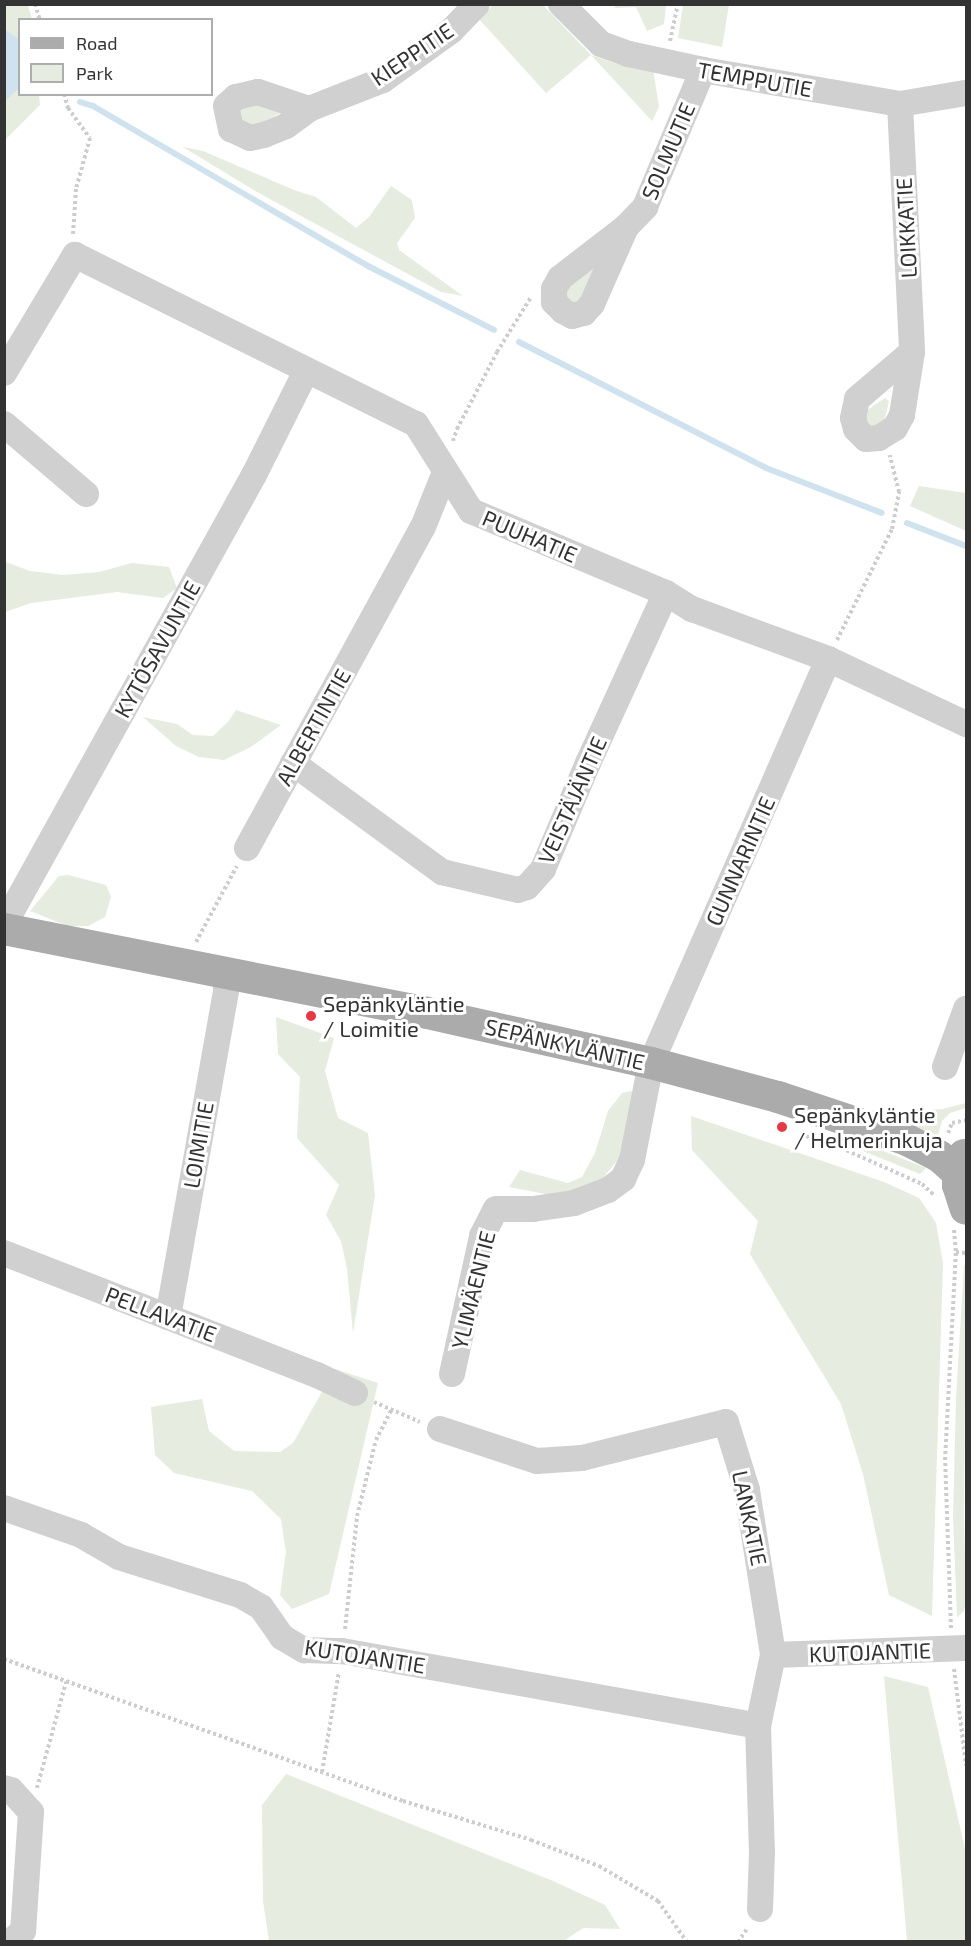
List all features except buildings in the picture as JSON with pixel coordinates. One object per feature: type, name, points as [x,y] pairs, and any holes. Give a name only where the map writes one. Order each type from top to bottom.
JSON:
[{"type":"main road","name":"SEPÄNKYLÄNTIE","points":[[4,927],[445,1017],[651,1063],[778,1097],[907,1140],[939,1156],[962,1162]]},
{"type":"main road","name":"SEPÄNKYLÄNTIE","points":[[907,1140],[966,1138]]},
{"type":"main road","points":[[953,1210],[960,1196],[962,1162]]},
{"type":"street","name":"KIEPPITIE","points":[[309,109],[382,80],[451,31],[477,4]]},
{"type":"street","name":"TEMPPUTIE","points":[[561,4],[601,44],[629,54],[703,70],[900,104],[966,93]]},
{"type":"street","name":"SOLMUTIE","points":[[626,226],[645,207],[703,70]]},
{"type":"street","name":"LOIKKATIE","points":[[885,434],[895,428],[903,415],[912,352],[900,104]]},
{"type":"street","name":"PUUHATIE","points":[[75,255],[417,424],[471,511],[666,593],[692,609],[828,659],[966,724]]},
{"type":"street","points":[[4,373],[75,255]]},
{"type":"street","points":[[885,434],[866,439],[856,429],[853,418],[857,399],[912,352]]},
{"type":"street","name":"KYTÖSAVUNTIE","points":[[4,927],[254,475],[306,371]]},
{"type":"street","points":[[4,424],[86,494]]},
{"type":"street","name":"ALBERTINTIE","points":[[247,848],[423,526],[445,472]]},
{"type":"street","name":"VEISTÄJÄNTIE","points":[[293,763],[442,872],[518,890],[527,887],[543,869],[588,763],[666,593]]},
{"type":"street","name":"GUNNARINTIE","points":[[651,1063],[828,659]]},
{"type":"street","name":"LOIMITIE","points":[[168,1317],[226,990],[225,973]]},
{"type":"street","points":[[945,1067],[966,1009]]},
{"type":"street","name":"YLIMÄENTIE","points":[[452,1374],[482,1236],[496,1209],[533,1209],[574,1203],[608,1190],[623,1179],[632,1160],[651,1063]]},
{"type":"street","name":"PELLAVATIE","points":[[4,1252],[317,1375],[355,1393]]},
{"type":"street","name":"LANKATIE","points":[[440,1429],[537,1461],[582,1458],[726,1422],[747,1490],[773,1655],[758,1726],[762,1852],[760,1909]]},
{"type":"street","name":"KUTOJANTIE","points":[[4,1508],[81,1535],[119,1557],[240,1595],[261,1607],[282,1637],[304,1650],[342,1651],[758,1726]]},
{"type":"street","name":"KUTOJANTIE","points":[[773,1655],[959,1649]]},
{"type":"street","points":[[4,1788],[11,1790],[31,1812],[23,1931],[10,1941]]},
{"type":"path","points":[[65,96],[68,108],[90,138],[76,189],[72,225],[75,255]]},
{"type":"path","points":[[828,659],[892,529],[899,492],[885,434]]},
{"type":"path","points":[[190,964],[194,946],[247,848]]},
{"type":"path","points":[[802,1134],[841,1148],[922,1184],[953,1210],[956,1252],[945,1460],[966,1765]]},
{"type":"path","points":[[956,1252],[966,1253]]},
{"type":"path","points":[[355,1393],[391,1411],[440,1429]]},
{"type":"path","points":[[322,1772],[342,1651],[357,1516],[376,1440],[391,1411]]},
{"type":"path","points":[[4,1659],[403,1801],[531,1840],[600,1866],[658,1901],[687,1941]]},
{"type":"path","points":[[31,1812],[66,1682]]},
{"type":"green space","points":[[5,5],[28,5],[32,18],[18,18],[18,96],[39,96],[40,105],[5,140]]},
{"type":"green space","points":[[493,5],[543,5],[591,55],[546,93],[479,19]]},
{"type":"green space","points":[[617,5],[666,5],[664,24],[647,31],[636,7],[614,8]]},
{"type":"green space","points":[[683,5],[729,5],[722,47],[678,38]]},
{"type":"green space","points":[[591,55],[617,64],[653,69],[659,107],[652,121]]},
{"type":"green space","points":[[251,101],[281,113],[256,125],[241,123],[236,114]]},
{"type":"green space","points":[[183,147],[203,151],[294,190],[316,197],[356,228],[369,217],[391,186],[412,200],[415,218],[397,243],[399,250],[463,296],[441,292],[257,192]]},
{"type":"green space","points":[[614,240],[591,298],[568,307],[562,281]]},
{"type":"green space","points":[[885,398],[889,401],[884,423],[879,429],[865,425],[866,411]]},
{"type":"green space","points":[[919,486],[966,493],[966,531],[910,506]]},
{"type":"green space","points":[[6,562],[30,571],[63,575],[99,572],[132,563],[169,567],[177,588],[163,598],[117,592],[31,603],[5,612]]},
{"type":"green space","points":[[236,710],[281,725],[251,747],[224,760],[199,757],[176,746],[143,717],[177,724],[193,735],[213,736],[228,722]]},
{"type":"green space","points":[[68,875],[106,885],[111,897],[105,917],[88,926],[68,926],[30,911],[59,876]]},
{"type":"green space","points":[[276,1017],[334,1038],[325,1071],[338,1118],[368,1133],[375,1195],[353,1333],[347,1269],[341,1241],[326,1215],[339,1185],[297,1138],[300,1077],[278,1054]]},
{"type":"green space","points":[[631,1091],[640,1100],[621,1156],[602,1179],[561,1197],[509,1187],[520,1170],[568,1183],[582,1177],[595,1153],[608,1111],[622,1093]]},
{"type":"green space","points":[[966,1103],[966,1108],[950,1113],[942,1121],[938,1135],[908,1127],[926,1110],[943,1109]]},
{"type":"green space","points":[[691,1116],[884,1182],[919,1198],[936,1223],[943,1263],[932,1616],[889,1595],[863,1474],[841,1404],[750,1254],[758,1221],[692,1150]]},
{"type":"green space","points":[[828,1137],[863,1143],[926,1168],[920,1174]]},
{"type":"green space","points":[[964,1265],[966,1265],[964,1514],[966,1604],[964,1611],[957,1617],[953,1517],[956,1399]]},
{"type":"green space","points":[[335,1369],[378,1383],[329,1594],[292,1609],[280,1595],[286,1552],[281,1519],[252,1491],[174,1473],[155,1455],[151,1407],[202,1399],[209,1431],[234,1451],[280,1452],[293,1443]]},
{"type":"green space","points":[[884,1676],[928,1687],[966,1853],[966,1941],[907,1941]]},
{"type":"green space","points":[[286,1774],[553,1881],[605,1905],[620,1929],[583,1928],[562,1942],[269,1941],[263,1901],[262,1805]]},
{"type":"water","points":[[4,29],[18,39],[18,89],[5,101]]},
{"type":"waterway","points":[[80,102],[93,106],[370,267],[494,330]]},
{"type":"waterway","points":[[519,342],[766,468],[882,513]]},
{"type":"waterway","points":[[907,523],[966,546]]},
{"type":"place","name":"Sepänkyläntie / Loimitie","points":[[311,1016]]},
{"type":"place","name":"Sepänkyläntie / Helmerinkuja","points":[[782,1127]]}]
